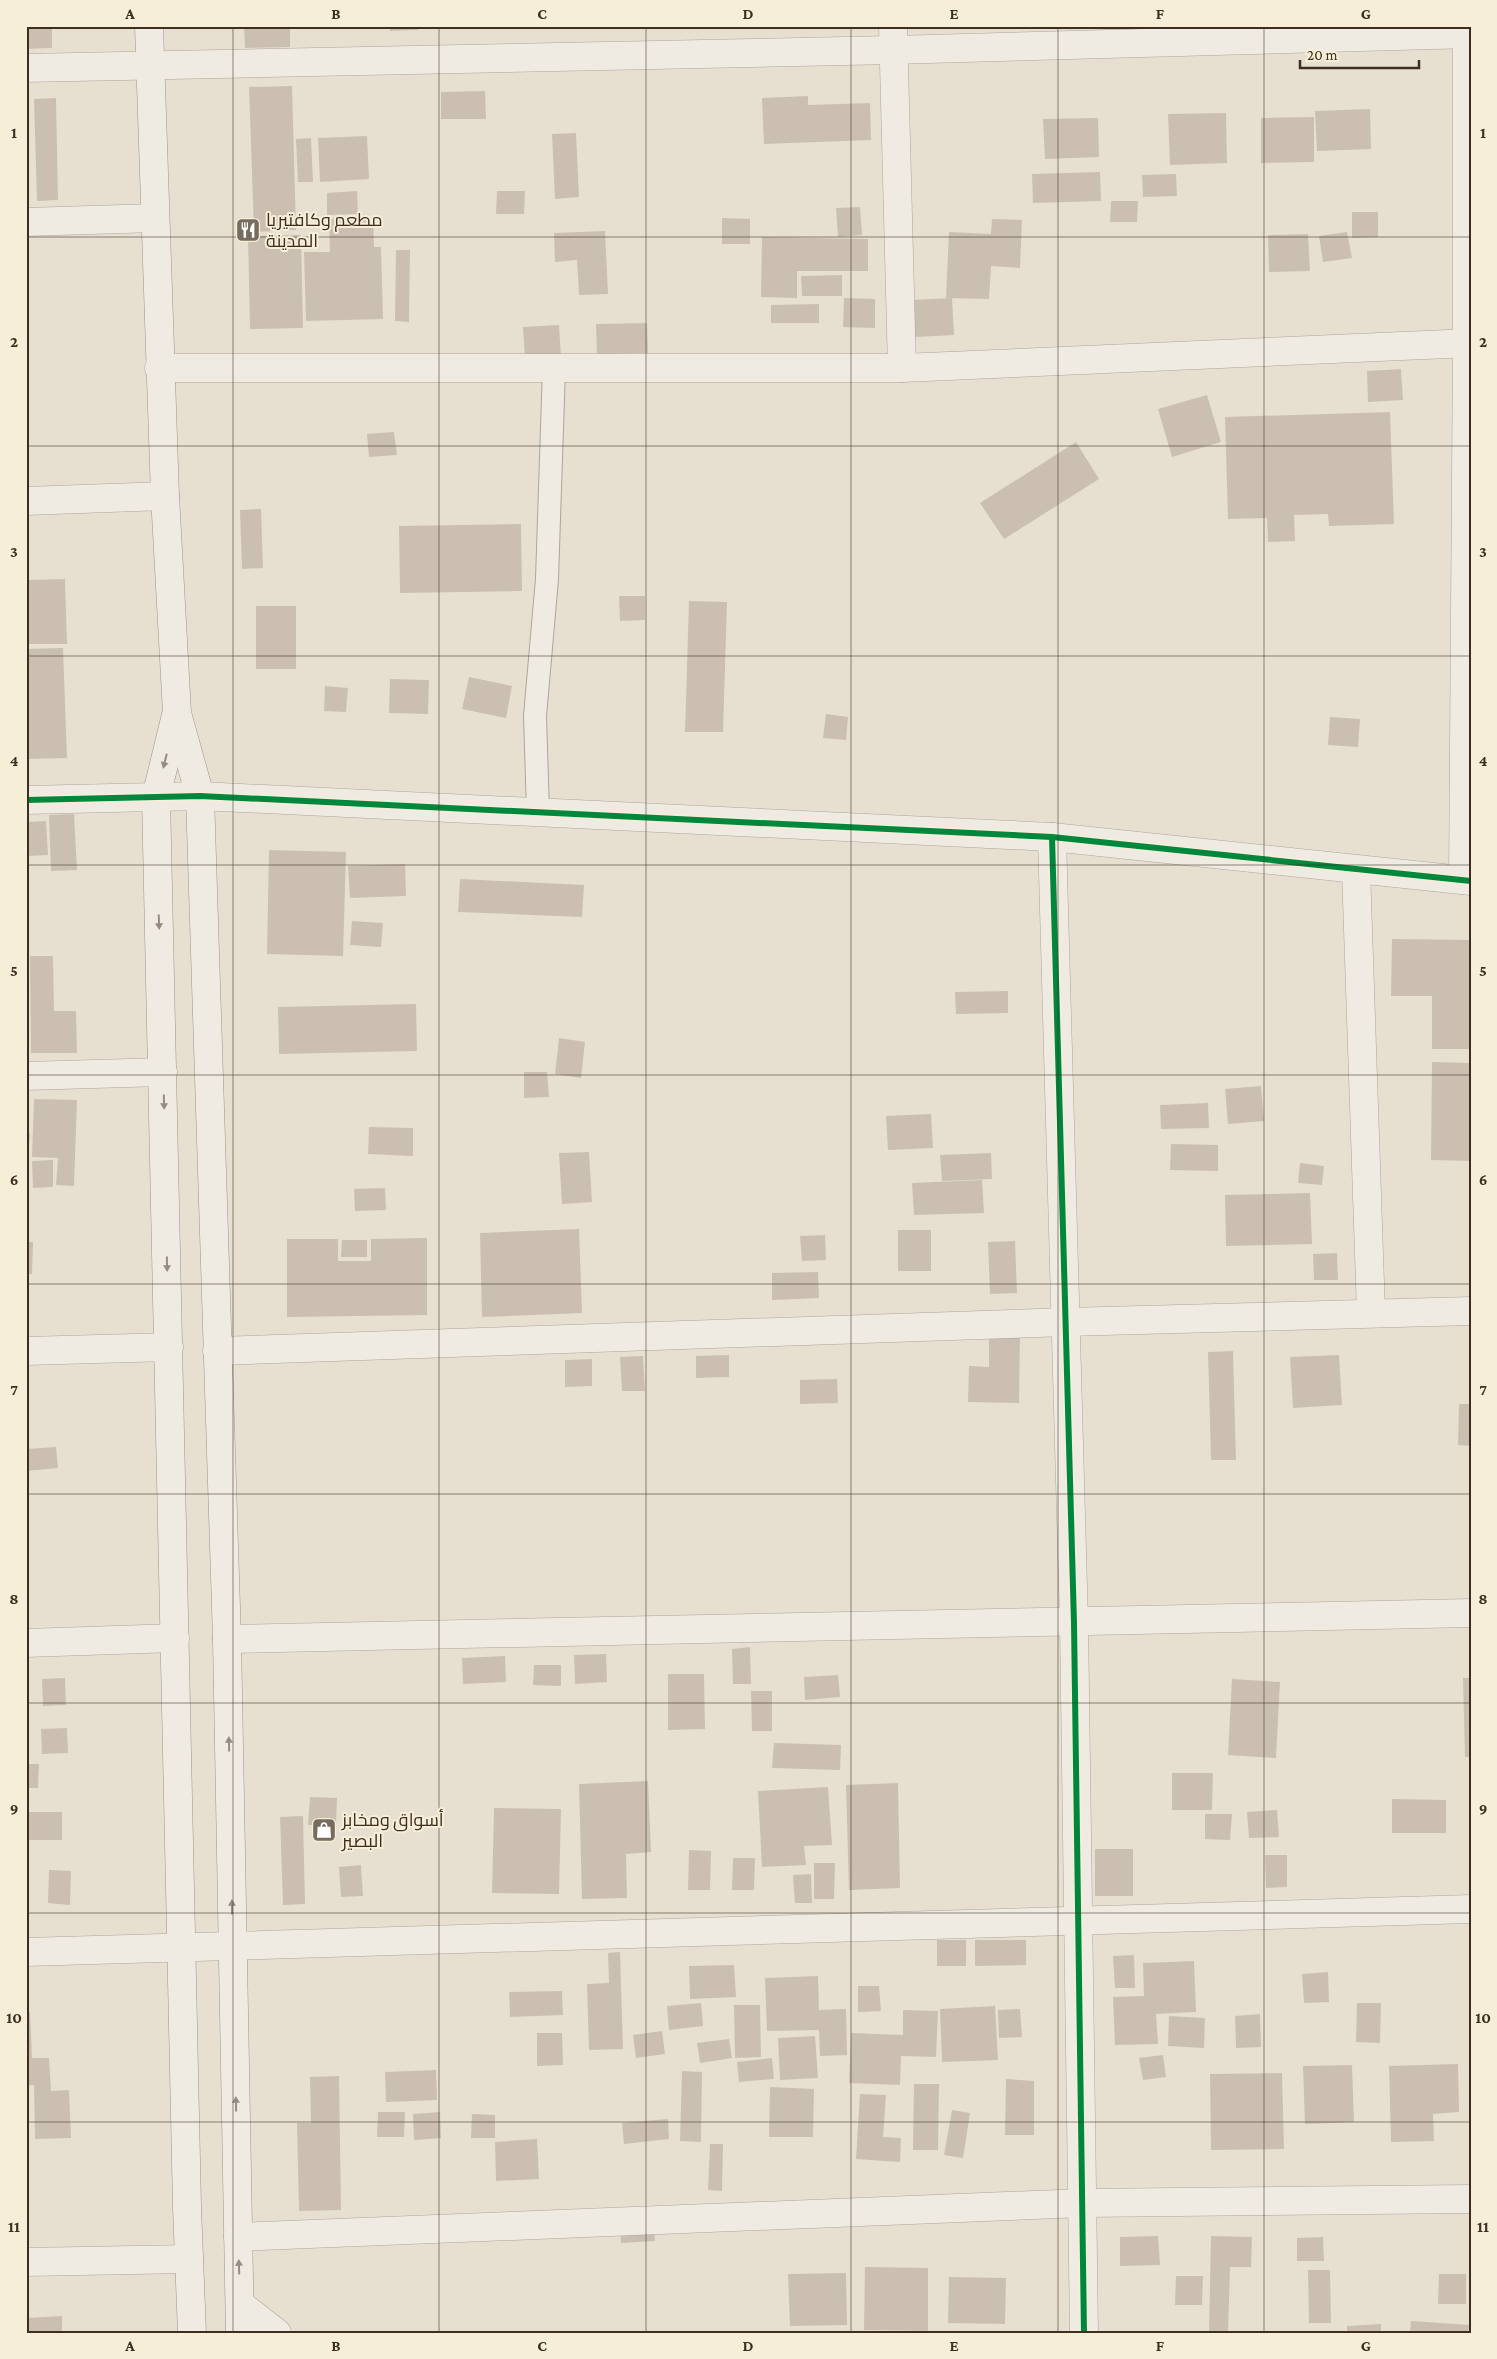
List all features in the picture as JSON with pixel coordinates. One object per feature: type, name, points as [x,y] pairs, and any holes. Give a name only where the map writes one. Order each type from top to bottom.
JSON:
[{"type":"street","points":[[149,26],[165,496],[177,713],[200,796],[227,1639],[240,2333]]},
{"type":"street","points":[[26,68],[893,38],[1468,32],[1467,880],[1052,837],[200,796],[26,800]]},
{"type":"street","points":[[893,38],[902,368]]},
{"type":"street","points":[[26,222],[155,218]]},
{"type":"street","points":[[160,368],[902,368],[1469,343]]},
{"type":"street","points":[[26,501],[165,496]]},
{"type":"street","points":[[177,713],[156,797],[192,2333]]},
{"type":"street","points":[[1052,837],[1074,1623],[1084,2333]]},
{"type":"street","points":[[1356,870],[1371,1313]]},
{"type":"street","points":[[26,1076],[163,1072]]},
{"type":"street","points":[[217,1351],[1066,1322],[1471,1311]]},
{"type":"street","points":[[26,1351],[169,1347]]},
{"type":"street","points":[[227,1639],[1471,1614]]},
{"type":"street","points":[[26,1643],[175,1638]]},
{"type":"street","points":[[26,1952],[1471,1909]]},
{"type":"street","points":[[238,2237],[1083,2203],[1471,2199]]},
{"type":"street","points":[[26,2262],[189,2259]]},
{"type":"street","points":[[240,2304],[277,2333]]},
{"type":"lane","points":[[538,812],[535,716],[547,579],[554,368]]},
{"type":"building","points":[[26,26],[52,26],[52,48],[26,49]]},
{"type":"building","points":[[244,26],[290,26],[290,47],[245,48]]},
{"type":"building","points":[[390,26],[418,26],[418,30],[390,31]]},
{"type":"building","points":[[292,86],[296,230],[254,232],[249,87]]},
{"type":"building","points":[[485,91],[486,119],[441,119],[441,92]]},
{"type":"building","points":[[808,96],[808,105],[870,103],[871,140],[764,144],[762,98]]},
{"type":"building","points":[[56,98],[58,200],[37,201],[34,99]]},
{"type":"building","points":[[1370,109],[1371,149],[1317,151],[1315,111]]},
{"type":"building","points":[[1226,113],[1227,163],[1170,165],[1168,114]]},
{"type":"building","points":[[1314,117],[1314,162],[1261,163],[1261,118]]},
{"type":"building","points":[[1098,118],[1099,157],[1045,159],[1043,119]]},
{"type":"building","points":[[576,133],[579,197],[555,199],[552,134]]},
{"type":"building","points":[[367,136],[369,179],[320,182],[318,138]]},
{"type":"building","points":[[311,138],[313,182],[298,182],[296,139]]},
{"type":"building","points":[[1100,172],[1101,201],[1033,203],[1032,174]]},
{"type":"building","points":[[1176,174],[1177,196],[1143,197],[1142,175]]},
{"type":"building","points":[[357,191],[358,214],[327,215],[327,193]]},
{"type":"building","points":[[497,191],[525,191],[524,214],[496,214]]},
{"type":"building","points":[[1111,201],[1138,201],[1137,222],[1110,222]]},
{"type":"building","points":[[860,207],[862,235],[838,237],[836,208]]},
{"type":"building","points":[[1352,212],[1378,212],[1378,237],[1352,238]]},
{"type":"building","points":[[373,218],[374,247],[381,247],[383,319],[306,321],[304,252],[330,252],[329,219]]},
{"type":"building","points":[[722,218],[750,219],[750,244],[722,244]]},
{"type":"building","points":[[992,219],[1022,220],[1020,268],[991,266],[989,299],[946,298],[949,232],[991,234]]},
{"type":"building","points":[[605,231],[608,294],[579,295],[577,260],[555,262],[554,233]]},
{"type":"building","points":[[1347,232],[1352,258],[1323,262],[1319,236]]},
{"type":"building","points":[[1308,234],[1310,271],[1269,272],[1268,235]]},
{"type":"building","points":[[301,235],[303,328],[250,329],[248,236]]},
{"type":"building","points":[[762,237],[868,239],[868,271],[797,271],[797,298],[761,297]]},
{"type":"building","points":[[396,250],[410,250],[409,322],[395,321]]},
{"type":"building","points":[[842,275],[842,296],[802,296],[801,276]]},
{"type":"building","points":[[844,298],[875,299],[875,328],[843,327]]},
{"type":"building","points":[[952,298],[954,335],[915,337],[912,300]]},
{"type":"building","points":[[819,304],[819,323],[771,323],[771,305]]},
{"type":"building","points":[[647,323],[648,353],[597,354],[596,324]]},
{"type":"building","points":[[559,325],[561,357],[525,359],[523,327]]},
{"type":"building","points":[[1401,369],[1403,400],[1368,402],[1367,371]]},
{"type":"building","points":[[1207,395],[1221,442],[1172,457],[1158,409]]},
{"type":"building","points":[[1390,412],[1394,524],[1329,526],[1328,514],[1294,515],[1295,541],[1268,542],[1267,518],[1228,519],[1225,417]]},
{"type":"building","points":[[394,432],[397,455],[369,457],[367,434]]},
{"type":"building","points":[[1076,442],[1099,479],[1004,539],[980,503]]},
{"type":"building","points":[[261,509],[263,568],[242,569],[240,510]]},
{"type":"building","points":[[521,524],[522,591],[400,593],[399,526]]},
{"type":"building","points":[[65,579],[67,644],[26,644],[26,580]]},
{"type":"building","points":[[619,596],[645,596],[645,620],[620,621]]},
{"type":"building","points":[[689,601],[727,602],[723,732],[685,732]]},
{"type":"building","points":[[256,606],[296,606],[296,669],[256,669]]},
{"type":"building","points":[[63,648],[67,758],[26,759],[26,649]]},
{"type":"building","points":[[469,677],[512,686],[506,718],[462,709]]},
{"type":"building","points":[[390,679],[429,680],[428,714],[389,713]]},
{"type":"building","points":[[325,686],[348,688],[346,712],[324,711]]},
{"type":"building","points":[[826,714],[848,717],[846,740],[823,738]]},
{"type":"building","points":[[1330,717],[1360,719],[1358,747],[1328,745]]},
{"type":"building","points":[[74,814],[77,870],[51,871],[49,815]]},
{"type":"building","points":[[46,821],[48,855],[26,856],[26,822]]},
{"type":"building","points":[[269,850],[346,852],[343,956],[267,954]]},
{"type":"building","points":[[405,864],[406,896],[350,898],[348,866]]},
{"type":"building","points":[[460,879],[584,885],[582,917],[458,912]]},
{"type":"building","points":[[352,921],[383,923],[381,947],[350,945]]},
{"type":"building","points":[[1392,939],[1471,940],[1471,1049],[1432,1049],[1432,996],[1391,996]]},
{"type":"building","points":[[30,956],[53,956],[54,1011],[76,1011],[77,1053],[31,1053]]},
{"type":"building","points":[[1008,991],[1008,1013],[956,1014],[955,992]]},
{"type":"building","points":[[416,1004],[417,1051],[279,1054],[278,1007]]},
{"type":"building","points":[[559,1038],[585,1042],[581,1078],[555,1074]]},
{"type":"building","points":[[1432,1062],[1471,1063],[1471,1161],[1431,1160]]},
{"type":"building","points":[[524,1072],[547,1072],[549,1097],[524,1098]]},
{"type":"building","points":[[1261,1086],[1264,1121],[1228,1124],[1225,1089]]},
{"type":"building","points":[[34,1099],[77,1100],[74,1186],[56,1185],[58,1158],[32,1157]]},
{"type":"building","points":[[1208,1103],[1209,1128],[1161,1129],[1160,1105]]},
{"type":"building","points":[[931,1114],[933,1148],[888,1150],[886,1116]]},
{"type":"building","points":[[369,1127],[413,1128],[413,1156],[368,1154]]},
{"type":"building","points":[[26,1133],[30,1133],[28,1166],[26,1166]]},
{"type":"building","points":[[1171,1144],[1218,1145],[1218,1171],[1170,1170]]},
{"type":"building","points":[[589,1152],[592,1202],[562,1204],[559,1153]]},
{"type":"building","points":[[991,1153],[992,1179],[942,1181],[940,1155]]},
{"type":"building","points":[[53,1160],[53,1187],[33,1188],[32,1161]]},
{"type":"building","points":[[1300,1163],[1324,1166],[1322,1185],[1298,1183]]},
{"type":"building","points":[[982,1180],[984,1213],[914,1215],[912,1183]]},
{"type":"building","points":[[385,1188],[386,1210],[355,1211],[354,1189]]},
{"type":"building","points":[[1310,1193],[1312,1244],[1226,1246],[1225,1195]]},
{"type":"building","points":[[579,1229],[582,1313],[482,1317],[480,1233]]},
{"type":"building","points":[[898,1230],[931,1230],[931,1271],[898,1271]]},
{"type":"building","points":[[825,1235],[826,1260],[802,1261],[800,1236]]},
{"type":"building","points":[[427,1238],[427,1315],[287,1317],[287,1239],[338,1239],[338,1261],[371,1261],[371,1239]]},
{"type":"building","points":[[342,1240],[367,1240],[367,1257],[341,1257]]},
{"type":"building","points":[[1015,1241],[1017,1293],[990,1294],[988,1242]]},
{"type":"building","points":[[26,1242],[33,1242],[32,1274],[26,1274]]},
{"type":"building","points":[[1337,1253],[1338,1280],[1314,1280],[1313,1254]]},
{"type":"building","points":[[818,1272],[819,1298],[772,1300],[772,1273]]},
{"type":"building","points":[[989,1332],[1020,1332],[1019,1403],[968,1402],[969,1366],[989,1367]]},
{"type":"building","points":[[1233,1351],[1236,1460],[1211,1460],[1208,1352]]},
{"type":"building","points":[[729,1355],[729,1377],[696,1378],[696,1356]]},
{"type":"building","points":[[1339,1355],[1342,1405],[1293,1408],[1290,1357]]},
{"type":"building","points":[[643,1356],[645,1391],[622,1391],[620,1357]]},
{"type":"building","points":[[592,1359],[592,1386],[565,1387],[565,1360]]},
{"type":"building","points":[[837,1379],[838,1403],[800,1404],[800,1380]]},
{"type":"building","points":[[1459,1404],[1471,1404],[1471,1446],[1458,1445]]},
{"type":"building","points":[[56,1447],[58,1468],[26,1471],[26,1449]]},
{"type":"building","points":[[750,1647],[751,1684],[733,1684],[732,1649]]},
{"type":"building","points":[[606,1654],[607,1682],[575,1684],[574,1655]]},
{"type":"building","points":[[505,1656],[506,1682],[463,1684],[462,1658]]},
{"type":"building","points":[[534,1665],[561,1665],[561,1686],[533,1685]]},
{"type":"building","points":[[668,1674],[704,1674],[705,1729],[668,1730]]},
{"type":"building","points":[[838,1675],[840,1697],[805,1700],[804,1677]]},
{"type":"building","points":[[65,1678],[66,1705],[43,1706],[42,1679]]},
{"type":"building","points":[[1463,1678],[1471,1678],[1471,1757],[1465,1757]]},
{"type":"building","points":[[1232,1679],[1280,1682],[1276,1758],[1228,1755]]},
{"type":"building","points":[[751,1691],[772,1691],[772,1731],[752,1731]]},
{"type":"building","points":[[67,1728],[68,1753],[42,1754],[41,1729]]},
{"type":"building","points":[[774,1743],[841,1745],[840,1770],[772,1768]]},
{"type":"building","points":[[26,1764],[39,1764],[38,1788],[26,1788]]},
{"type":"building","points":[[1172,1773],[1213,1773],[1212,1810],[1172,1810]]},
{"type":"building","points":[[648,1781],[651,1852],[626,1854],[627,1898],[582,1899],[579,1784]]},
{"type":"building","points":[[898,1783],[900,1888],[849,1890],[846,1785]]},
{"type":"building","points":[[828,1787],[832,1845],[804,1846],[806,1865],[762,1867],[758,1791]]},
{"type":"building","points":[[310,1797],[337,1798],[336,1825],[308,1825]]},
{"type":"building","points":[[1392,1799],[1446,1800],[1446,1833],[1392,1833]]},
{"type":"building","points":[[494,1808],[561,1809],[559,1894],[492,1893]]},
{"type":"building","points":[[1277,1810],[1279,1837],[1249,1838],[1247,1812]]},
{"type":"building","points":[[28,1812],[62,1812],[62,1840],[28,1840]]},
{"type":"building","points":[[1205,1814],[1232,1814],[1230,1840],[1205,1839]]},
{"type":"building","points":[[303,1816],[305,1904],[283,1905],[280,1817]]},
{"type":"building","points":[[1095,1849],[1133,1849],[1133,1896],[1095,1896]]},
{"type":"building","points":[[689,1850],[711,1851],[710,1890],[688,1890]]},
{"type":"building","points":[[1265,1855],[1287,1855],[1287,1887],[1266,1888]]},
{"type":"building","points":[[733,1858],[755,1858],[754,1890],[732,1890]]},
{"type":"building","points":[[814,1863],[835,1863],[834,1899],[814,1899]]},
{"type":"building","points":[[361,1865],[363,1896],[341,1897],[339,1867]]},
{"type":"building","points":[[49,1870],[71,1871],[70,1905],[48,1903]]},
{"type":"building","points":[[811,1874],[812,1903],[795,1903],[793,1875]]},
{"type":"building","points":[[937,1940],[966,1940],[966,1966],[937,1966]]},
{"type":"building","points":[[975,1940],[1026,1940],[1026,1965],[975,1966]]},
{"type":"building","points":[[620,1952],[623,2049],[589,2050],[587,1984],[609,1983],[608,1953]]},
{"type":"building","points":[[1134,1955],[1135,1988],[1115,1988],[1113,1956]]},
{"type":"building","points":[[1194,1961],[1196,2012],[1156,2014],[1158,2044],[1115,2045],[1113,1997],[1144,1996],[1143,1963]]},
{"type":"building","points":[[734,1965],[736,1997],[690,1999],[689,1966]]},
{"type":"building","points":[[1328,1972],[1329,2002],[1304,2003],[1302,1974]]},
{"type":"building","points":[[818,1976],[819,2010],[846,2009],[847,2055],[820,2056],[819,2030],[767,2031],[765,1978]]},
{"type":"building","points":[[858,1986],[879,1986],[881,2011],[858,2012]]},
{"type":"building","points":[[562,1991],[563,2015],[510,2017],[509,1992]]},
{"type":"building","points":[[701,2003],[703,2026],[669,2030],[667,2006]]},
{"type":"building","points":[[1357,2003],[1381,2003],[1380,2043],[1356,2042]]},
{"type":"building","points":[[734,2005],[760,2005],[761,2057],[735,2058]]},
{"type":"building","points":[[995,2006],[998,2060],[942,2062],[940,2009]]},
{"type":"building","points":[[1020,2009],[1022,2037],[999,2038],[998,2010]]},
{"type":"building","points":[[903,2010],[938,2011],[936,2057],[901,2056],[900,2085],[849,2083],[851,2033],[903,2035]]},
{"type":"building","points":[[30,2012],[32,2058],[49,2058],[51,2091],[69,2090],[71,2138],[35,2139],[34,2085],[26,2086],[26,2013]]},
{"type":"building","points":[[1260,2014],[1261,2047],[1236,2048],[1235,2016]]},
{"type":"building","points":[[1169,2016],[1205,2018],[1204,2048],[1168,2046]]},
{"type":"building","points":[[662,2031],[665,2054],[636,2058],[633,2035]]},
{"type":"building","points":[[537,2033],[562,2033],[563,2065],[537,2066]]},
{"type":"building","points":[[815,2036],[818,2078],[780,2080],[778,2038]]},
{"type":"building","points":[[729,2039],[732,2058],[700,2063],[697,2043]]},
{"type":"building","points":[[1163,2055],[1166,2077],[1143,2080],[1139,2058]]},
{"type":"building","points":[[772,2058],[774,2079],[739,2082],[737,2062]]},
{"type":"building","points":[[1458,2064],[1459,2112],[1433,2114],[1434,2141],[1391,2142],[1389,2066]]},
{"type":"building","points":[[1352,2065],[1354,2122],[1305,2124],[1303,2066]]},
{"type":"building","points":[[436,2070],[437,2100],[386,2102],[385,2072]]},
{"type":"building","points":[[682,2071],[702,2072],[701,2142],[680,2141]]},
{"type":"building","points":[[1282,2073],[1284,2149],[1211,2150],[1210,2074]]},
{"type":"building","points":[[339,2076],[341,2210],[299,2211],[297,2123],[311,2123],[310,2077]]},
{"type":"building","points":[[1006,2079],[1034,2081],[1034,2135],[1005,2135]]},
{"type":"building","points":[[914,2084],[939,2084],[938,2150],[913,2150]]},
{"type":"building","points":[[770,2087],[814,2089],[813,2137],[769,2137]]},
{"type":"building","points":[[860,2094],[886,2095],[883,2137],[901,2138],[900,2162],[856,2159]]},
{"type":"building","points":[[952,2110],[970,2113],[963,2158],[944,2155]]},
{"type":"building","points":[[378,2112],[405,2112],[404,2137],[377,2137]]},
{"type":"building","points":[[440,2112],[441,2138],[414,2140],[413,2114]]},
{"type":"building","points":[[472,2114],[495,2115],[495,2138],[471,2138]]},
{"type":"building","points":[[668,2119],[669,2139],[624,2144],[622,2123]]},
{"type":"building","points":[[537,2139],[539,2179],[496,2181],[495,2142]]},
{"type":"building","points":[[710,2144],[723,2144],[722,2191],[708,2190]]},
{"type":"building","points":[[654,2226],[655,2241],[621,2243],[620,2228]]},
{"type":"building","points":[[1158,2236],[1160,2265],[1120,2266],[1120,2237]]},
{"type":"building","points":[[1211,2236],[1252,2237],[1251,2267],[1230,2267],[1228,2333],[1209,2333]]},
{"type":"building","points":[[1323,2237],[1324,2261],[1297,2261],[1297,2238]]},
{"type":"building","points":[[865,2267],[928,2268],[928,2331],[864,2330]]},
{"type":"building","points":[[1308,2270],[1330,2270],[1331,2323],[1309,2323]]},
{"type":"building","points":[[846,2273],[847,2325],[790,2326],[788,2274]]},
{"type":"building","points":[[1439,2274],[1466,2274],[1466,2304],[1438,2304]]},
{"type":"building","points":[[1176,2276],[1203,2276],[1202,2305],[1175,2305]]},
{"type":"building","points":[[949,2277],[1006,2278],[1005,2324],[948,2323]]},
{"type":"building","points":[[62,2316],[62,2333],[26,2333],[26,2318]]},
{"type":"building","points":[[1411,2321],[1469,2325],[1468,2333],[1410,2333]]},
{"type":"building","points":[[1381,2324],[1381,2333],[1347,2333],[1347,2326]]},
{"type":"cycle path","points":[[26,800],[200,796],[1052,837],[1471,881]]},
{"type":"cycle path","points":[[1052,837],[1074,1623],[1084,2333]]},
{"type":"place","name":"مطعم وكافتيريا المدينة","points":[[248,230]]},
{"type":"place","name":"أسواق ومخابز البصير","points":[[324,1830]]}]
